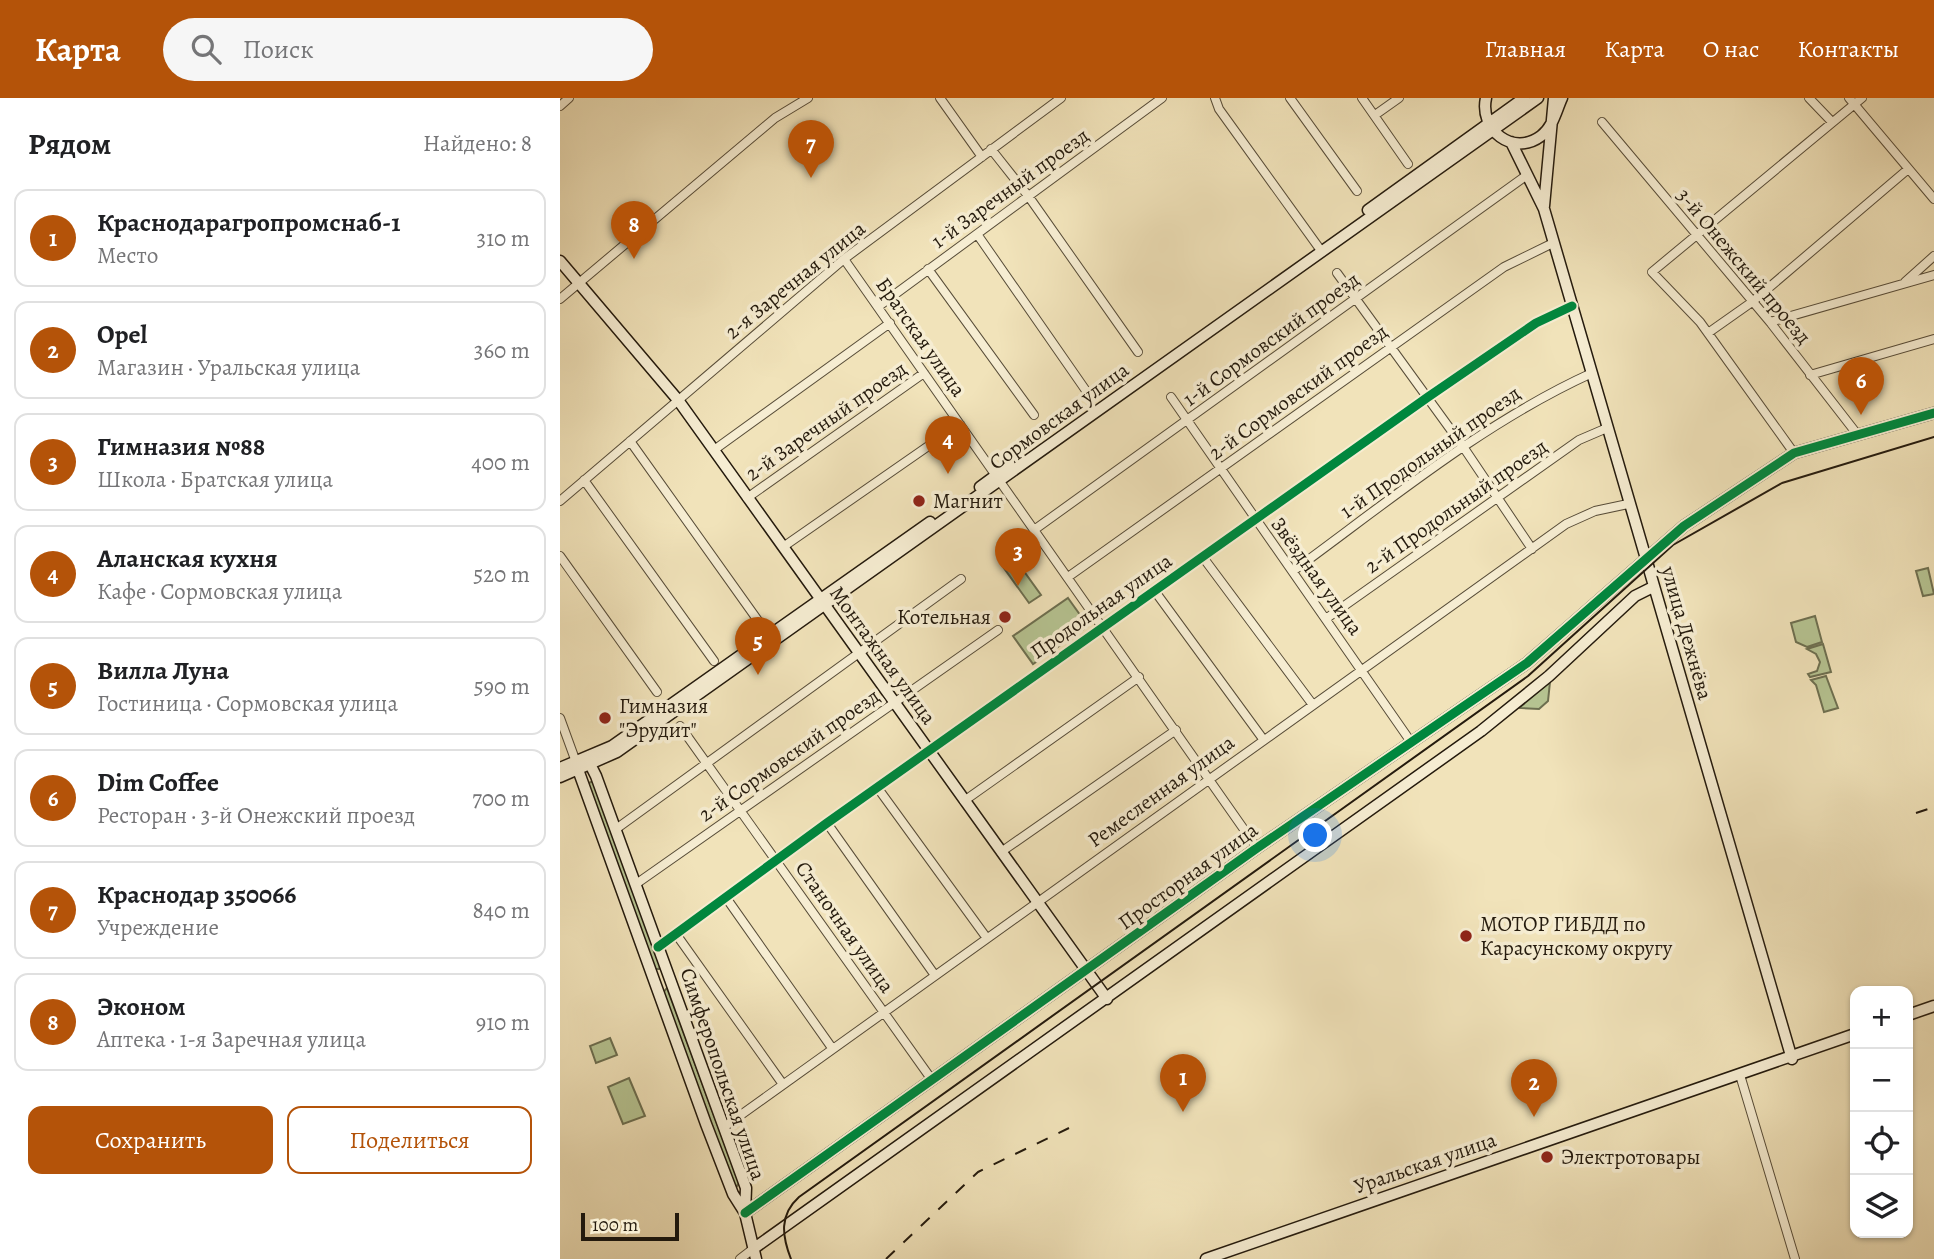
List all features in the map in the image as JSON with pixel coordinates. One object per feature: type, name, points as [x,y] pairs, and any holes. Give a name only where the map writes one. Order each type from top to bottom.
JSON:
[{"type":"street","points":[[560,106],[569,98]]},
{"type":"street","points":[[560,299],[775,118],[808,98]]},
{"type":"street","points":[[940,98],[982,157]]},
{"type":"street","name":"2-я Заречная улица","points":[[560,501],[844,259],[1062,98]]},
{"type":"street","name":"1-й Заречный проезд","points":[[879,306],[1162,98]]},
{"type":"street","points":[[1215,98],[1219,109],[1320,249]]},
{"type":"street","points":[[1290,98],[1357,191]]},
{"type":"street","points":[[1362,98],[1408,164]]},
{"type":"street","points":[[1375,116],[1399,98]]},
{"type":"street","points":[[1486,98],[1490,127],[1511,142],[1524,143],[1537,139],[1550,127],[1563,98]]},
{"type":"street","name":"Сормовская улица","points":[[1490,127],[1524,98]]},
{"type":"street","name":"Сормовская улица","points":[[560,768],[592,766],[617,752],[1490,127],[1538,98]]},
{"type":"street","points":[[1544,209],[1555,114],[1554,98]]},
{"type":"street","points":[[1809,98],[1832,122]]},
{"type":"street","points":[[1794,453],[1708,333],[1652,272],[1855,100],[1907,170],[1934,199]]},
{"type":"street","name":"3-й Онежский проезд","points":[[1602,122],[1770,322],[1857,434]]},
{"type":"street","name":"улица Дежнёва","points":[[1511,142],[1544,209],[1791,1058]]},
{"type":"street","points":[[991,149],[1029,197],[1138,352]]},
{"type":"street","points":[[1708,333],[1752,302],[1907,170]]},
{"type":"street","name":"1-й Сормовский проезд","points":[[1034,530],[1527,175]]},
{"type":"street","points":[[977,234],[1089,395]]},
{"type":"street","name":"2-й Сормовский проезд","points":[[1068,577],[1504,267],[1553,243]]},
{"type":"street","points":[[1902,285],[1934,256]]},
{"type":"street","name":"Братская улица","points":[[844,259],[1257,848]]},
{"type":"street","name":"Монтажная улица","points":[[560,261],[678,400],[1107,999]]},
{"type":"street","points":[[928,269],[1034,415]]},
{"type":"street","points":[[1337,273],[1428,397],[1532,549]]},
{"type":"street","points":[[1770,322],[1934,275]]},
{"type":"street","name":"Продольная улица","points":[[658,947],[877,787],[1428,397],[1536,323],[1572,306]]},
{"type":"street","points":[[714,450],[890,323]]},
{"type":"street","points":[[1810,374],[1934,339]]},
{"type":"street","name":"2-й Заречный проезд","points":[[747,498],[925,373]]},
{"type":"street","name":"1-й Продольный проезд","points":[[1293,570],[1543,395],[1592,373]]},
{"type":"street","name":"Звёздная улица","points":[[1171,397],[1411,742]]},
{"type":"street","name":"Просторная улица","points":[[745,1213],[1257,848],[1527,663],[1685,526],[1794,453],[1934,413]]},
{"type":"street","points":[[783,547],[960,424]]},
{"type":"street","name":"2-й Продольный проезд","points":[[1327,618],[1579,440],[1607,428]]},
{"type":"street","points":[[630,441],[759,622]]},
{"type":"street","points":[[584,480],[714,661]]},
{"type":"street","name":"Ремесленная улица","points":[[724,1128],[934,974],[1532,549],[1581,516],[1628,504]]},
{"type":"street","points":[[560,556],[657,692]]},
{"type":"street","points":[[1202,556],[1312,705]]},
{"type":"street","points":[[616,829],[961,579]]},
{"type":"street","points":[[740,1259],[755,1254],[1481,730],[1549,676],[1635,596],[1653,587]]},
{"type":"street","points":[[1154,590],[1263,739]]},
{"type":"street","name":"Сормовская улица","points":[[560,777],[612,746],[823,603]]},
{"type":"street","name":"2-й Сормовский проезд","points":[[635,884],[998,630]]},
{"type":"street","points":[[964,801],[1139,677]]},
{"type":"street","name":"Симферопольская улица","points":[[560,718],[733,1194],[745,1213]]},
{"type":"street","name":"Станочная улица","points":[[680,726],[932,1080]]},
{"type":"street","points":[[1001,852],[1176,730]]},
{"type":"street","name":"Симферопольская улица","points":[[592,766],[746,1188],[745,1213],[755,1254]]},
{"type":"street","points":[[877,787],[986,937]]},
{"type":"street","points":[[827,823],[934,974]]},
{"type":"street","points":[[727,899],[832,1048]]},
{"type":"street","points":[[676,934],[782,1083]]},
{"type":"street","points":[[654,979],[668,974]]},
{"type":"street","points":[[1913,1014],[1934,1006]]},
{"type":"street","name":"Уральская улица","points":[[1206,1259],[1850,1037]]},
{"type":"street","points":[[1741,1076],[1796,1259]]},
{"type":"street","name":"Уральская улица","points":[[1213,1259],[1423,1185]]},
{"type":"green space","points":[[1013,556],[1041,595],[1029,603],[1001,564]]},
{"type":"green space","points":[[1928,568],[1934,594],[1923,596],[1916,571]]},
{"type":"green space","points":[[1068,598],[1088,626],[1033,664],[1013,636]]},
{"type":"green space","points":[[1815,616],[1822,642],[1807,647],[1796,642],[1791,623]]},
{"type":"green space","points":[[1823,644],[1831,672],[1810,677],[1808,674],[1817,671],[1820,662],[1816,654],[1807,649]]},
{"type":"green space","points":[[1826,676],[1838,708],[1824,712],[1816,685],[1811,680]]},
{"type":"green space","points":[[1550,682],[1548,701],[1539,709],[1519,708]]},
{"type":"green space","points":[[593,781],[659,969],[655,969],[587,784]]},
{"type":"green space","points":[[667,988],[739,1183],[737,1186],[733,1185],[663,993]]},
{"type":"green space","points":[[610,1038],[617,1055],[596,1063],[590,1046]]},
{"type":"green space","points":[[629,1078],[645,1116],[623,1124],[608,1087]]},
{"type":"tram line","points":[[791,1259],[784,1234],[785,1218],[799,1197],[1528,676],[1673,545],[1782,483],[1934,437]]},
{"type":"railway","points":[[1916,813],[1934,807]]},
{"type":"railway","points":[[886,1259],[978,1172],[1069,1128]]},
{"type":"cycle path","points":[[658,947],[827,823],[1428,397],[1536,323],[1572,306]]},
{"type":"cycle path","points":[[745,1213],[1257,848],[1527,663],[1684,526],[1794,453],[1934,413]]},
{"type":"place","name":"Краснодар 350066","points":[[811,178]]},
{"type":"place","name":"Эконом","points":[[634,259]]},
{"type":"place","name":"Dim Coffee","points":[[1861,415]]},
{"type":"place","name":"Аланская кухня","points":[[948,474]]},
{"type":"place","name":"Магнит","points":[[919,501]]},
{"type":"place","name":"Гимназия №88","points":[[1018,586]]},
{"type":"place","name":"Котельная","points":[[1005,617]]},
{"type":"place","name":"Вилла Луна","points":[[758,675]]},
{"type":"place","name":"Гимназия \"Эрудит\"","points":[[605,718]]},
{"type":"place","name":"МОТОР ГИБДД по Карасунскому округу","points":[[1466,936]]},
{"type":"place","name":"Краснодарагропромснаб-1","points":[[1183,1112]]},
{"type":"place","name":"Opel","points":[[1534,1117]]},
{"type":"place","name":"Электротовары","points":[[1547,1157]]}]
